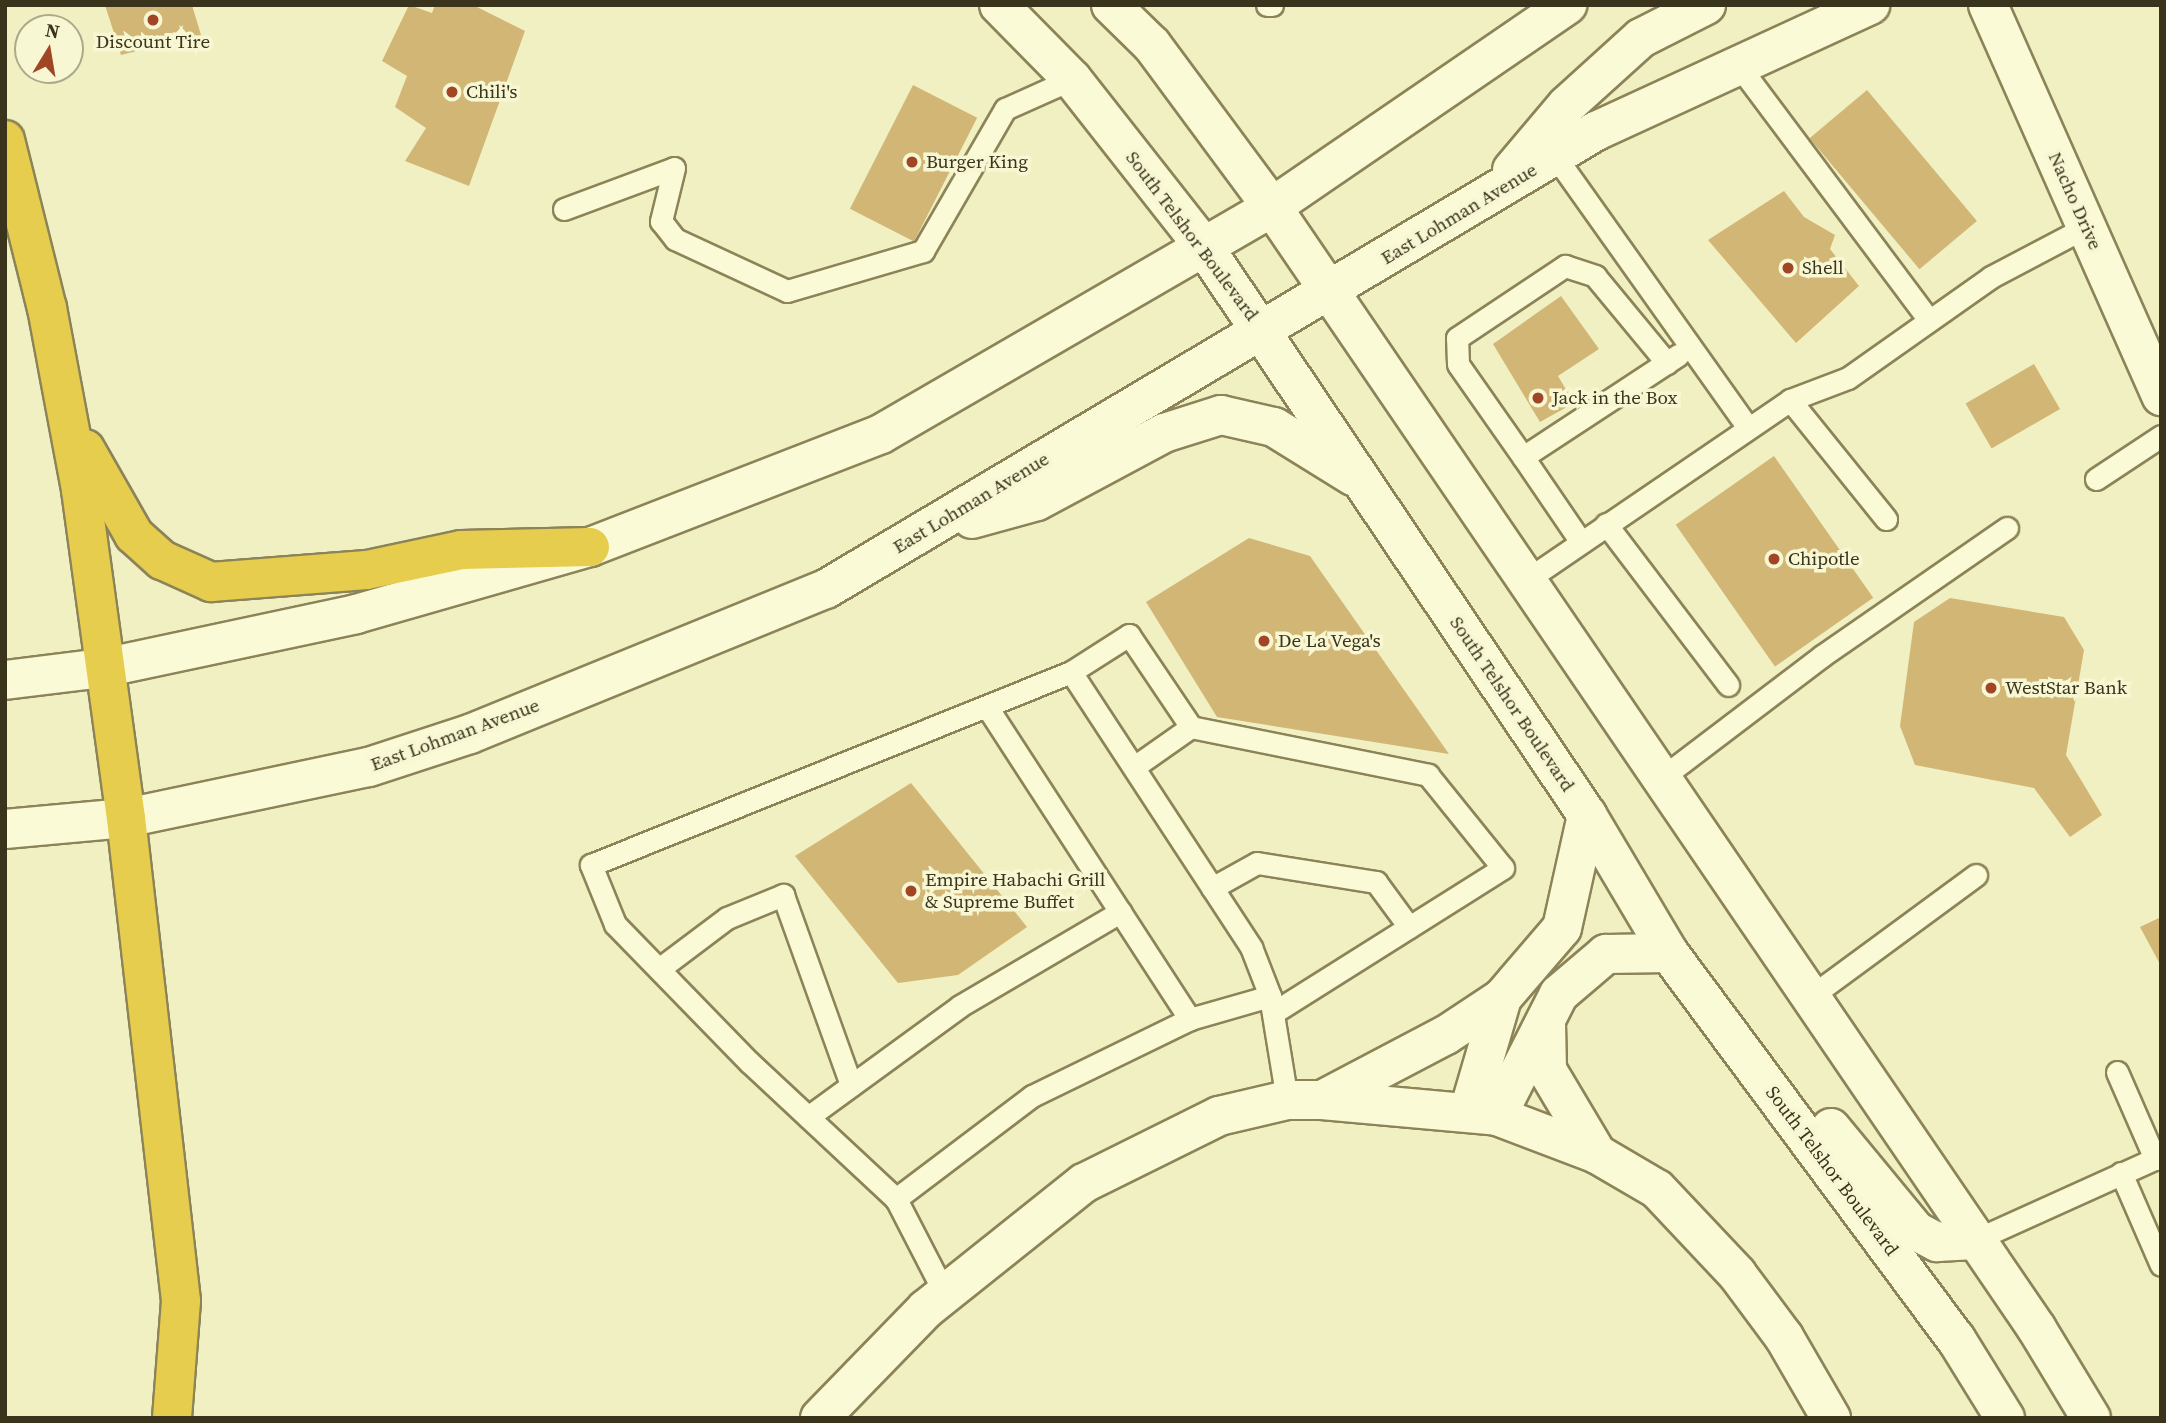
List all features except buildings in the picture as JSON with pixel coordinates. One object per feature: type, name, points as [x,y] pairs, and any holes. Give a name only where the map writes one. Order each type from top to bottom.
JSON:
[{"type":"highway","points":[[5,140],[67,414],[126,818],[181,1301],[172,1418]]},
{"type":"highway","points":[[67,414],[134,535],[162,560],[211,582],[367,570],[461,550],[590,547]]},
{"type":"main road","name":"South Telshor Boulevard","points":[[999,5],[1072,79],[1204,247],[1587,816],[1669,953],[1956,1339],[2005,1418]]},
{"type":"main road","points":[[1111,5],[1152,46],[1272,207],[1810,996],[1975,1240],[2091,1418]]},
{"type":"main road","points":[[5,680],[103,668],[356,614],[590,547],[881,435],[1272,207],[1567,5]]},
{"type":"main road","points":[[1490,195],[1567,104],[1641,38],[1706,5]]},
{"type":"main road","name":"East Lohman Avenue","points":[[5,829],[126,818],[369,766],[470,734],[826,589],[1555,156],[1870,5]]},
{"type":"main road","name":"Nacho Drive","points":[[1988,5],[2161,397]]},
{"type":"main road","points":[[919,534],[1037,501],[1164,433],[1221,415],[1274,427],[1363,482]]},
{"type":"main road","points":[[820,1418],[945,1294],[1084,1183],[1219,1116],[1305,1100],[1446,1035],[1502,998],[1562,928],[1587,816]]},
{"type":"main road","points":[[1483,1114],[1546,1019],[1559,994],[1606,954],[1669,953]]},
{"type":"main road","points":[[1483,1114],[1502,998]]},
{"type":"main road","points":[[1714,1013],[1759,1038],[1916,1231],[1937,1242],[1975,1240]]},
{"type":"main road","points":[[1546,1019],[1547,1070],[1597,1154]]},
{"type":"main road","points":[[1305,1100],[1483,1114],[1597,1154],[1657,1189],[1737,1274],[1784,1337],[1830,1418]]},
{"type":"lane","points":[[1267,5],[1272,5]]},
{"type":"lane","points":[[1739,66],[1928,319]]},
{"type":"lane","points":[[564,209],[674,168],[661,221],[675,239],[787,291],[923,251],[1005,109],[1072,79]]},
{"type":"lane","points":[[1555,156],[1746,425]]},
{"type":"lane","points":[[1525,581],[1746,425],[1790,400],[1848,377],[1991,277],[2086,227]]},
{"type":"lane","points":[[1581,542],[1458,364],[1457,338],[1564,266],[1595,276],[1667,363]]},
{"type":"lane","points":[[1523,457],[1691,346]]},
{"type":"lane","points":[[1790,400],[1886,519]]},
{"type":"lane","points":[[2096,479],[2161,436]]},
{"type":"lane","points":[[1606,524],[1728,685]]},
{"type":"lane","points":[[1660,779],[1822,656],[2007,528]]},
{"type":"lane","points":[[896,1199],[1032,1096],[1190,1019],[1272,1004],[1409,927],[1503,868],[1428,775],[1191,727],[1129,635],[1071,672],[989,710],[591,865],[615,924],[808,1117],[896,1199],[945,1294]]},
{"type":"lane","points":[[1071,672],[1251,947],[1305,1100]]},
{"type":"lane","points":[[989,710],[1190,1019]]},
{"type":"lane","points":[[1134,767],[1191,727]]},
{"type":"lane","points":[[1213,888],[1257,863],[1376,882],[1409,927]]},
{"type":"lane","points":[[1810,996],[1976,876]]},
{"type":"lane","points":[[659,969],[727,918],[783,895],[851,1085]]},
{"type":"lane","points":[[808,1117],[960,1006],[1120,912]]},
{"type":"lane","points":[[1975,1240],[2158,1157],[2117,1072]]},
{"type":"lane","points":[[2121,1173],[2161,1265]]},
{"type":"place","name":"Discount Tire","points":[[153,20]]},
{"type":"place","name":"Chili's","points":[[452,92]]},
{"type":"place","name":"Burger King","points":[[912,162]]},
{"type":"place","name":"Shell","points":[[1788,268]]},
{"type":"place","name":"Jack in the Box","points":[[1538,398]]},
{"type":"place","name":"Chipotle","points":[[1774,559]]},
{"type":"place","name":"De La Vega's","points":[[1264,641]]},
{"type":"place","name":"WestStar Bank","points":[[1991,688]]},
{"type":"place","name":"Empire Habachi Grill & Supreme Buffet","points":[[911,891]]}]
